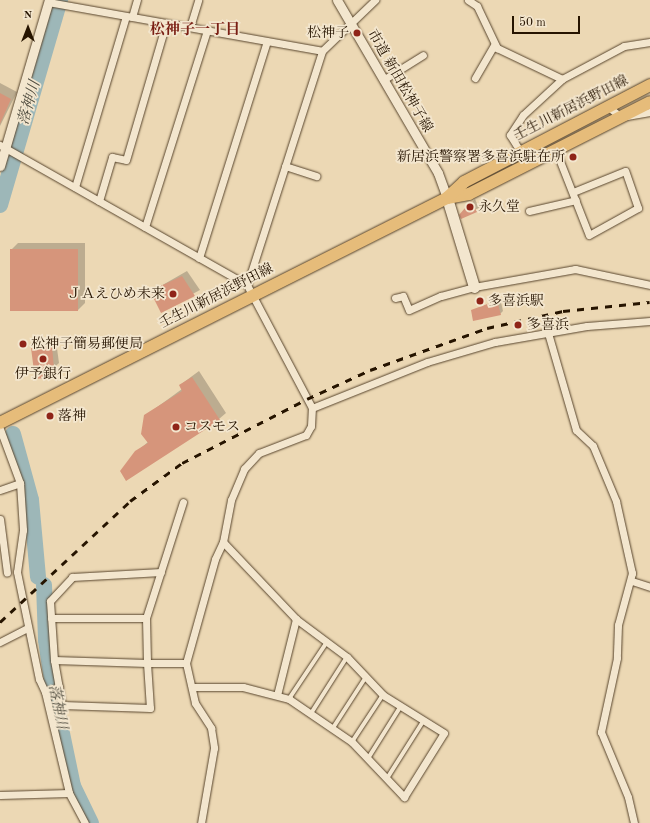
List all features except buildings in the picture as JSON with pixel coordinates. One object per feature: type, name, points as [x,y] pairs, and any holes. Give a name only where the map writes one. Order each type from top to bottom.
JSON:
[{"type":"main road","name":"壬生川新居浜野田線","points":[[447,198],[464,182],[607,106],[650,85]]},
{"type":"main road","name":"壬生川新居浜野田線","points":[[0,423],[250,290],[447,198],[469,194],[650,102]]},
{"type":"main road","points":[[447,198],[474,287]]},
{"type":"street","points":[[75,187],[129,16],[137,0]]},
{"type":"street","points":[[190,27],[198,0]]},
{"type":"street","name":"市道 新田松神子線","points":[[337,0],[438,173],[447,198]]},
{"type":"street","points":[[250,290],[285,166],[322,51],[375,0]]},
{"type":"street","points":[[468,0],[477,6],[495,44],[562,79]]},
{"type":"street","points":[[0,166],[49,2],[322,51]]},
{"type":"street","points":[[99,201],[112,157],[126,160],[166,23]]},
{"type":"street","points":[[145,228],[207,30]]},
{"type":"street","points":[[199,258],[267,41]]},
{"type":"street","points":[[520,152],[510,135],[523,115],[562,79],[624,46],[650,42]]},
{"type":"street","points":[[475,78],[495,44]]},
{"type":"street","points":[[383,80],[423,55]]},
{"type":"street","points":[[607,106],[621,117],[650,112]]},
{"type":"street","points":[[5,148],[199,258],[250,290],[312,408],[311,426],[306,435],[259,453],[244,470],[231,500],[223,542],[215,560],[186,663],[194,687],[195,704],[211,728],[214,748],[201,823]]},
{"type":"street","points":[[556,151],[589,235],[638,208],[625,171],[573,192]]},
{"type":"street","points":[[285,166],[316,176]]},
{"type":"street","points":[[529,211],[576,200]]},
{"type":"street","points":[[395,298],[403,296],[409,310],[441,296],[474,287],[575,269],[650,285]]},
{"type":"street","points":[[312,408],[427,362],[495,342],[548,333],[650,321]]},
{"type":"street","points":[[548,333],[576,430],[593,446],[616,501],[632,581],[618,625],[617,658],[601,732],[628,797],[634,823]]},
{"type":"street","points":[[0,429],[20,484],[24,517],[17,572],[39,679],[46,692],[60,741],[69,793],[85,823]]},
{"type":"street","points":[[0,490],[20,484]]},
{"type":"street","points":[[161,572],[72,577],[50,601],[54,660],[62,704],[150,708],[146,618],[161,572],[183,502]]},
{"type":"street","points":[[0,519],[7,573]]},
{"type":"street","points":[[194,687],[228,686],[277,695],[289,699],[312,712],[352,742],[388,777],[404,797],[444,733],[383,695],[347,657],[296,619],[223,542]]},
{"type":"street","points":[[632,581],[650,587]]},
{"type":"street","points":[[51,618],[146,618]]},
{"type":"street","points":[[277,695],[296,619]]},
{"type":"street","points":[[0,642],[28,628]]},
{"type":"street","points":[[54,660],[186,663]]},
{"type":"street","points":[[46,692],[58,687]]},
{"type":"street","points":[[0,795],[69,793]]},
{"type":"lane","points":[[289,699],[327,642]]},
{"type":"lane","points":[[312,712],[347,657]]},
{"type":"lane","points":[[333,728],[366,677]]},
{"type":"lane","points":[[352,742],[383,695]]},
{"type":"lane","points":[[369,757],[401,706]]},
{"type":"lane","points":[[388,777],[424,720]]},
{"type":"waterway","name":"落神川","points":[[0,205],[60,0]]},
{"type":"waterway","name":"落神川","points":[[13,434],[31,500],[38,577]]},
{"type":"waterway","name":"落神川","points":[[44,585],[46,640],[54,695],[73,786],[91,823]]},
{"type":"railway","points":[[0,622],[130,501],[182,463],[307,399],[370,370],[487,328],[563,311],[650,302]]},
{"type":"place","name":"松神子","points":[[357,33]]},
{"type":"place","name":"新居浜警察署多喜浜駐在所","points":[[573,157]]},
{"type":"place","name":"永久堂","points":[[470,207]]},
{"type":"place","name":"ＪＡえひめ未来","points":[[173,294]]},
{"type":"place","name":"多喜浜駅","points":[[480,301]]},
{"type":"place","name":"多喜浜","points":[[518,325]]},
{"type":"place","name":"松神子簡易郵便局","points":[[23,344]]},
{"type":"place","name":"伊予銀行","points":[[43,359]]},
{"type":"place","name":"落神","points":[[50,416]]},
{"type":"place","name":"コスモス","points":[[176,427]]},
{"type":"district","name":"松神子一丁目","points":[[195,31]]}]
